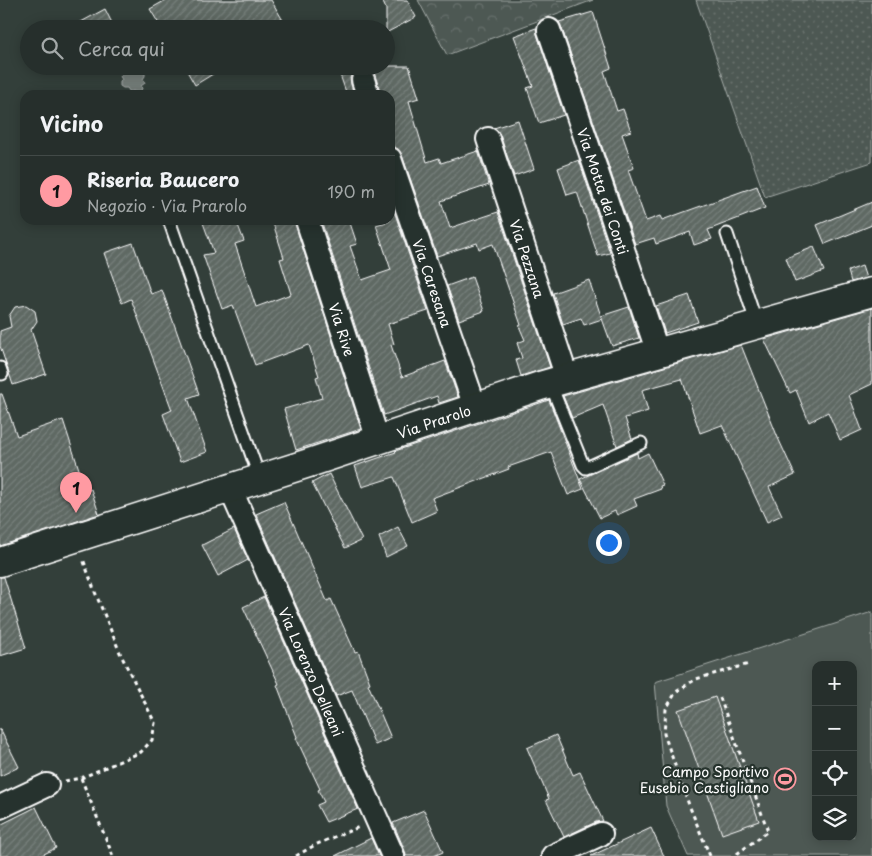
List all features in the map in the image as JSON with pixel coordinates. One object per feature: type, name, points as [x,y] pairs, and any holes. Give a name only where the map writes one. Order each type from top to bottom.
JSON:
[{"type":"street","name":"Via Motta dei Conti","points":[[549,30],[658,354]]},
{"type":"street","name":"Via Pezzana","points":[[488,139],[559,381]]},
{"type":"street","name":"Via Caresana","points":[[395,174],[475,407]]},
{"type":"street","name":"Via Rive","points":[[309,225],[378,440]]},
{"type":"street","name":"Via Prarolo","points":[[0,562],[260,479],[475,407],[559,381],[872,292]]},
{"type":"street","name":"Via Lorenzo Delleani","points":[[230,488],[393,856]]},
{"type":"street","points":[[0,807],[46,785]]},
{"type":"street","points":[[553,856],[601,834]]},
{"type":"lane","points":[[170,225],[260,479]]},
{"type":"lane","points":[[727,234],[757,325]]},
{"type":"lane","points":[[559,381],[583,465],[586,468],[641,443]]},
{"type":"path","points":[[46,785],[81,778],[141,752],[152,740],[155,723],[121,655],[75,538]]},
{"type":"path","points":[[710,856],[689,805],[664,734],[666,709],[676,692],[696,679],[749,664]]},
{"type":"path","points":[[720,698],[768,831],[734,856]]},
{"type":"path","points":[[81,778],[113,856]]},
{"type":"path","points":[[296,856],[315,845],[377,819]]},
{"type":"green space","points":[[418,0],[593,0],[447,55]]},
{"type":"green space","points":[[696,0],[872,0],[872,162],[765,197]]},
{"type":"green space","points":[[872,612],[872,856],[688,856],[666,806],[655,682]]},
{"type":"shaded area","points":[[145,75],[143,79],[145,83],[141,86],[141,90],[128,90],[120,86],[122,80],[120,76]]},
{"type":"building","points":[[166,0],[271,0],[283,20],[157,20],[150,9]]},
{"type":"building","points":[[382,0],[407,0],[416,17],[395,28],[395,20],[386,20],[386,9]]},
{"type":"building","points":[[105,9],[110,20],[85,20]]},
{"type":"building","points":[[593,12],[611,68],[604,71],[617,111],[623,109],[631,131],[622,134],[634,168],[628,170],[646,221],[660,216],[662,220],[757,186],[765,208],[708,230],[712,239],[694,245],[690,232],[656,244],[654,238],[635,244],[559,22]]},
{"type":"building","points":[[536,28],[564,115],[539,123],[527,88],[533,86],[514,36]]},
{"type":"building","points":[[395,66],[409,66],[419,98],[409,101],[427,162],[439,158],[441,163],[478,151],[489,185],[441,201],[450,228],[498,212],[550,367],[521,376],[516,360],[522,358],[517,343],[525,340],[493,244],[479,249],[477,243],[437,256],[402,155],[395,148],[395,90],[380,90],[375,75],[395,75]]},
{"type":"building","points":[[189,75],[211,75],[195,85]]},
{"type":"building","points":[[340,75],[352,75],[350,78],[353,90],[345,90]]},
{"type":"building","points":[[518,120],[534,169],[514,176],[500,135],[494,128]]},
{"type":"building","points":[[579,160],[610,253],[598,256],[577,192],[567,195],[558,168]]},
{"type":"building","points":[[872,202],[872,225],[825,244],[817,225]]},
{"type":"building","points":[[395,214],[428,311],[388,324],[394,344],[391,345],[402,377],[445,361],[458,397],[439,403],[437,396],[384,415],[323,225],[351,225],[357,244],[350,246],[362,280],[391,270],[376,225],[395,225]]},
{"type":"building","points":[[204,225],[238,225],[244,241],[235,244],[256,307],[291,294],[280,259],[284,258],[274,225],[296,225],[361,429],[296,450],[284,409],[322,398],[316,377],[319,376],[309,345],[255,365],[233,305],[222,309],[203,255],[214,253]]},
{"type":"building","points":[[133,243],[151,294],[162,290],[199,394],[188,398],[207,452],[180,462],[163,414],[172,410],[131,299],[122,303],[104,253]]},
{"type":"building","points":[[814,247],[824,271],[795,282],[786,258]]},
{"type":"building","points":[[862,266],[866,278],[851,282],[848,271]]},
{"type":"building","points":[[472,277],[484,311],[459,320],[447,286]]},
{"type":"building","points":[[589,280],[602,319],[584,325],[581,318],[563,324],[553,293]]},
{"type":"building","points":[[689,295],[698,322],[665,333],[656,306]]},
{"type":"building","points":[[26,305],[35,311],[37,321],[31,330],[46,374],[13,385],[0,346],[0,331],[11,327],[9,316],[15,307]]},
{"type":"building","points":[[629,307],[639,338],[612,346],[601,316]]},
{"type":"building","points":[[872,308],[872,384],[849,395],[862,430],[840,440],[828,412],[809,422],[796,390],[790,393],[764,339]]},
{"type":"building","points":[[741,345],[778,438],[795,475],[769,487],[782,515],[767,522],[722,425],[700,433],[682,379],[642,390],[648,411],[625,418],[632,439],[617,446],[603,405],[572,418],[563,396]]},
{"type":"building","points":[[0,394],[2,394],[17,436],[63,420],[86,491],[91,489],[99,514],[0,546]]},
{"type":"building","points":[[549,400],[583,489],[568,495],[551,452],[508,467],[509,469],[432,498],[437,511],[412,522],[394,477],[362,487],[355,466]]},
{"type":"building","points":[[637,453],[638,458],[648,453],[663,485],[660,486],[661,489],[634,499],[637,506],[617,515],[615,511],[600,518],[580,479]]},
{"type":"building","points":[[329,474],[362,540],[345,548],[312,483]]},
{"type":"building","points":[[284,502],[327,601],[331,599],[355,652],[358,651],[370,683],[368,684],[391,738],[375,745],[352,690],[336,696],[256,514]]},
{"type":"building","points":[[398,527],[408,546],[386,557],[379,537]]},
{"type":"building","points":[[234,529],[248,560],[218,576],[202,545]]},
{"type":"building","points":[[0,577],[4,577],[26,648],[0,656]]},
{"type":"building","points":[[264,597],[358,809],[326,822],[317,805],[324,802],[318,790],[320,789],[296,738],[277,685],[279,684],[243,607]]},
{"type":"building","points":[[715,697],[759,821],[722,834],[678,710]]},
{"type":"building","points":[[0,729],[19,767],[0,776]]},
{"type":"building","points":[[556,735],[573,775],[580,772],[603,821],[596,822],[564,837],[546,800],[549,799],[527,748]]},
{"type":"building","points":[[36,807],[56,848],[40,856],[0,856],[0,825]]},
{"type":"building","points":[[424,810],[443,852],[434,856],[406,856],[393,823]]},
{"type":"building","points":[[651,828],[664,856],[591,856]]},
{"type":"building","points":[[371,838],[379,856],[335,856]]},
{"type":"place","name":"Riseria Baucero","points":[[76,513]]},
{"type":"place","name":"Campo Sportivo Eusebio Castigliano","points":[[785,779]]}]
